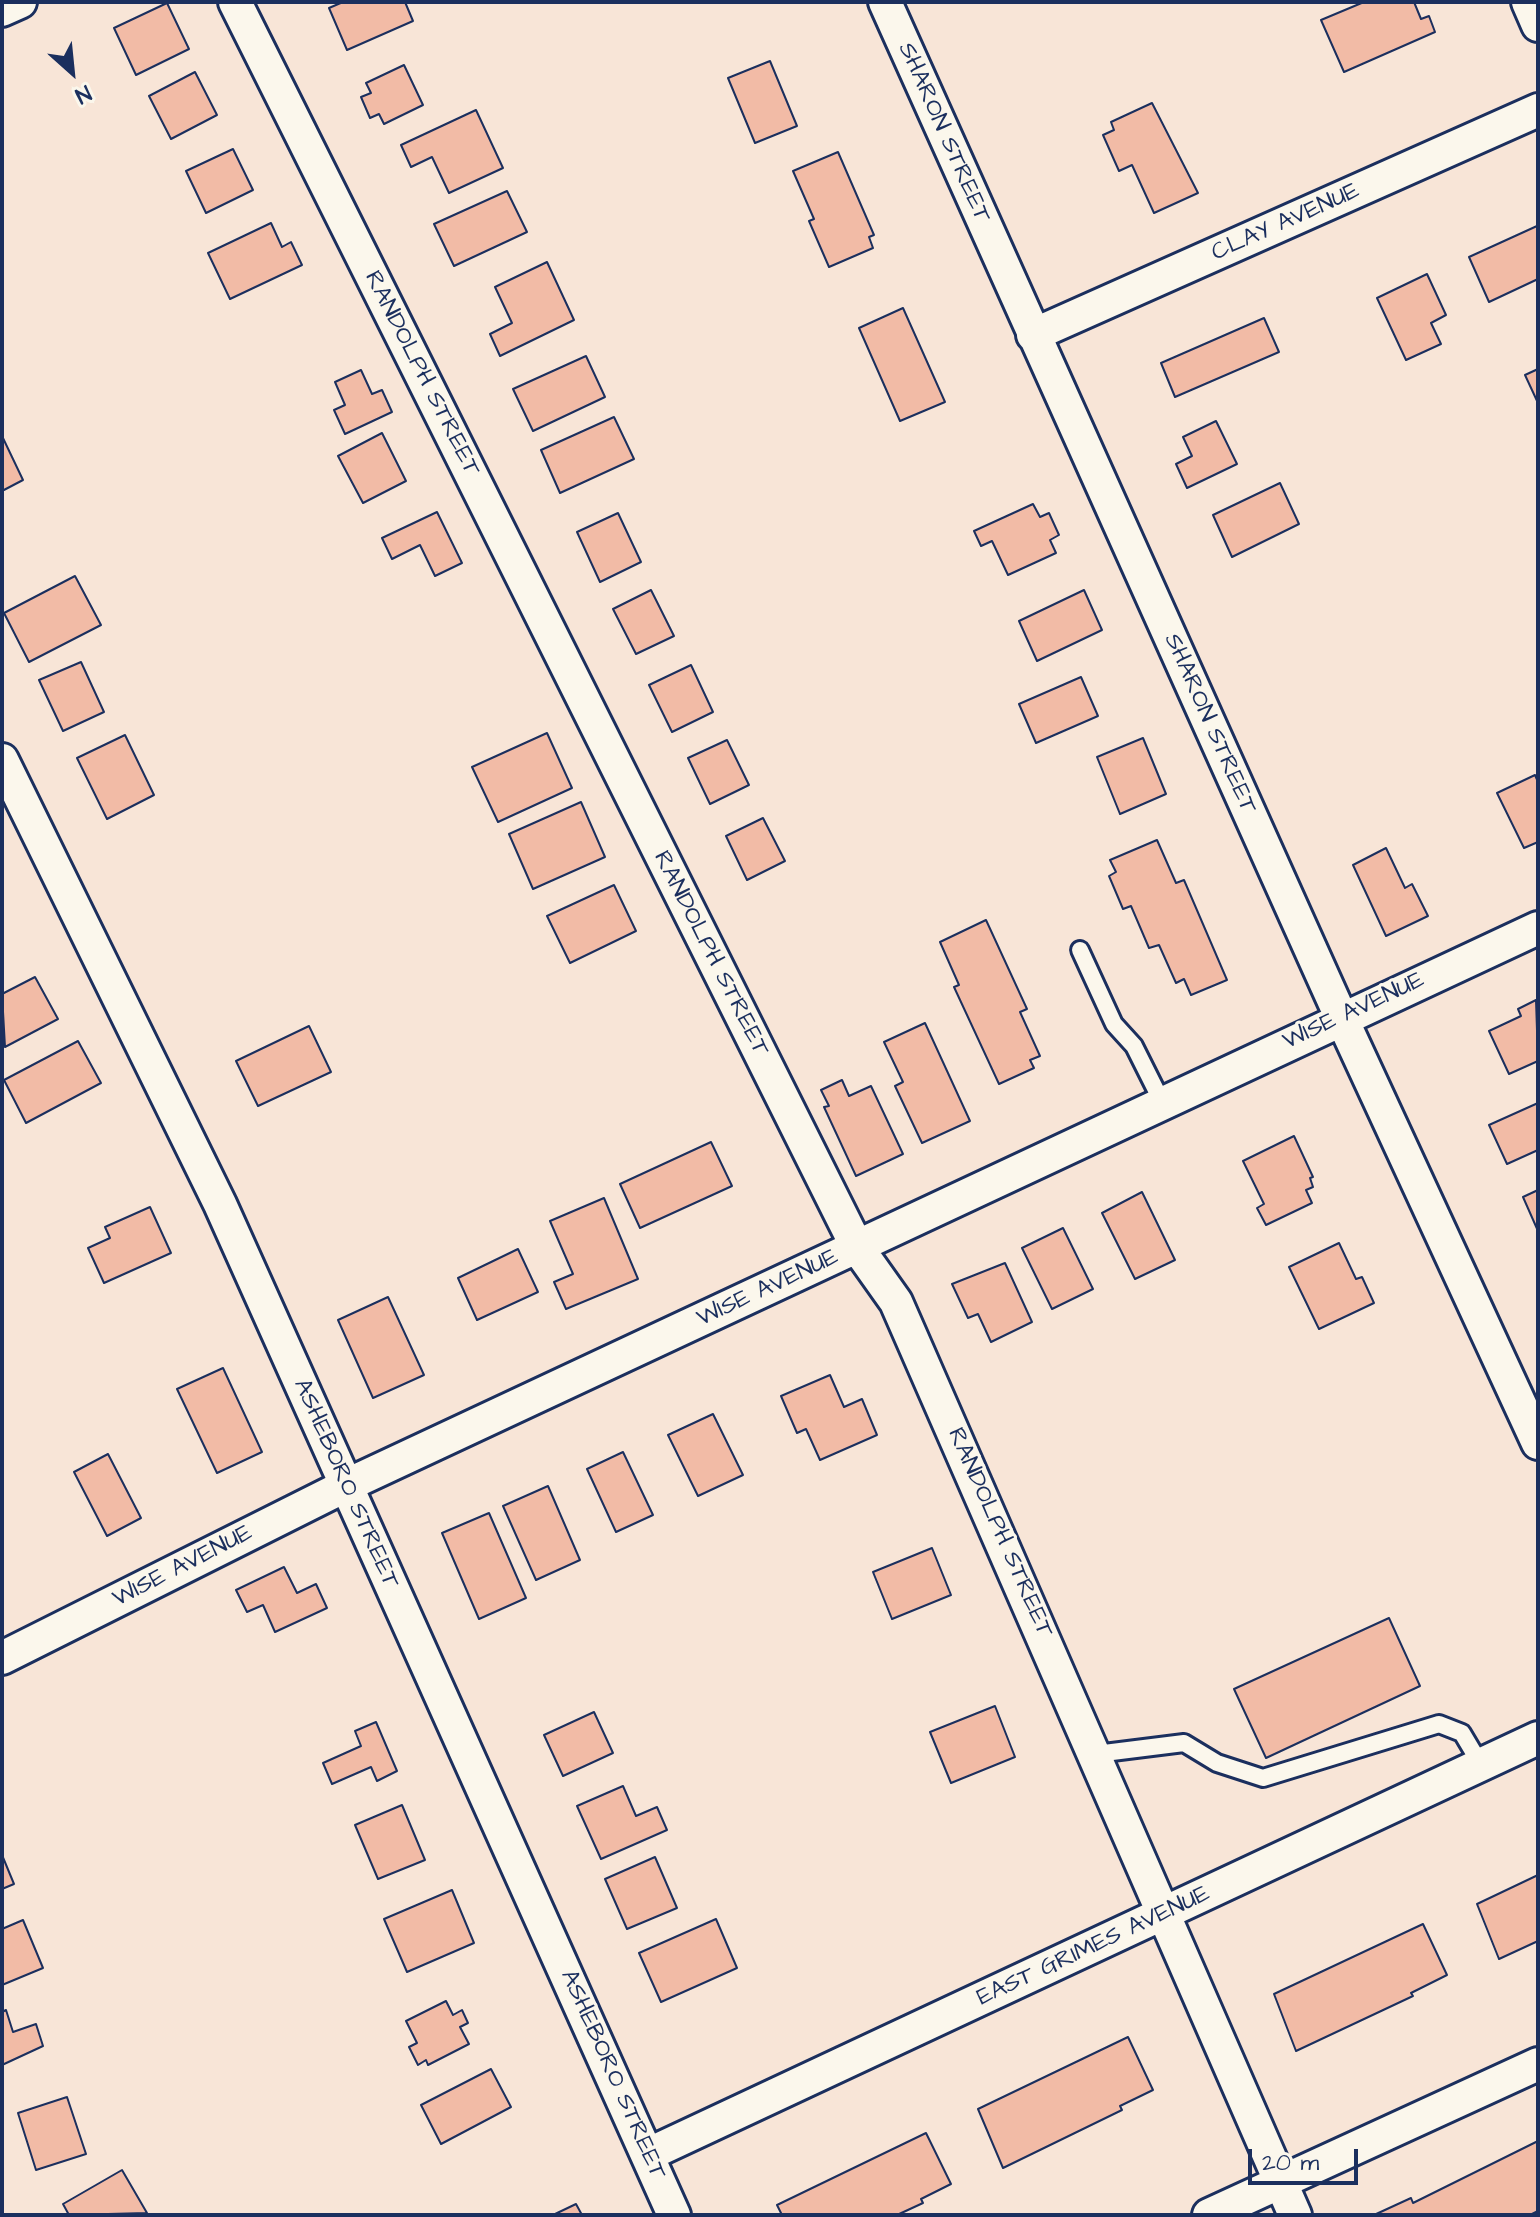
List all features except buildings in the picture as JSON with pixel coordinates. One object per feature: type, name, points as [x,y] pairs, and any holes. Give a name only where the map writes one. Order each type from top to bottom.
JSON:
[{"type":"street","points":[[2,10],[20,2]]},
{"type":"street","name":"RANDOLPH STREET","points":[[235,2],[857,1247],[896,1302],[1295,2215]]},
{"type":"street","name":"SHARON STREET","points":[[885,2],[1341,1017],[1538,1443]]},
{"type":"street","points":[[1528,2],[1538,25]]},
{"type":"street","name":"CLAY AVENUE","points":[[1033,335],[1538,110]]},
{"type":"street","name":"ASHEBORO STREET","points":[[2,760],[220,1204],[674,2215]]},
{"type":"street","name":"WISE AVENUE","points":[[2,1658],[345,1486],[1341,1017],[1538,928]]},
{"type":"street","name":"EAST GRIMES AVENUE","points":[[649,2154],[1538,1738]]},
{"type":"street","points":[[1209,2215],[1538,2064]]},
{"type":"lane","points":[[1080,950],[1114,1024],[1134,1046],[1162,1102]]},
{"type":"lane","points":[[1096,1754],[1184,1743],[1217,1763],[1263,1778],[1439,1724],[1462,1733],[1481,1765]]}]
